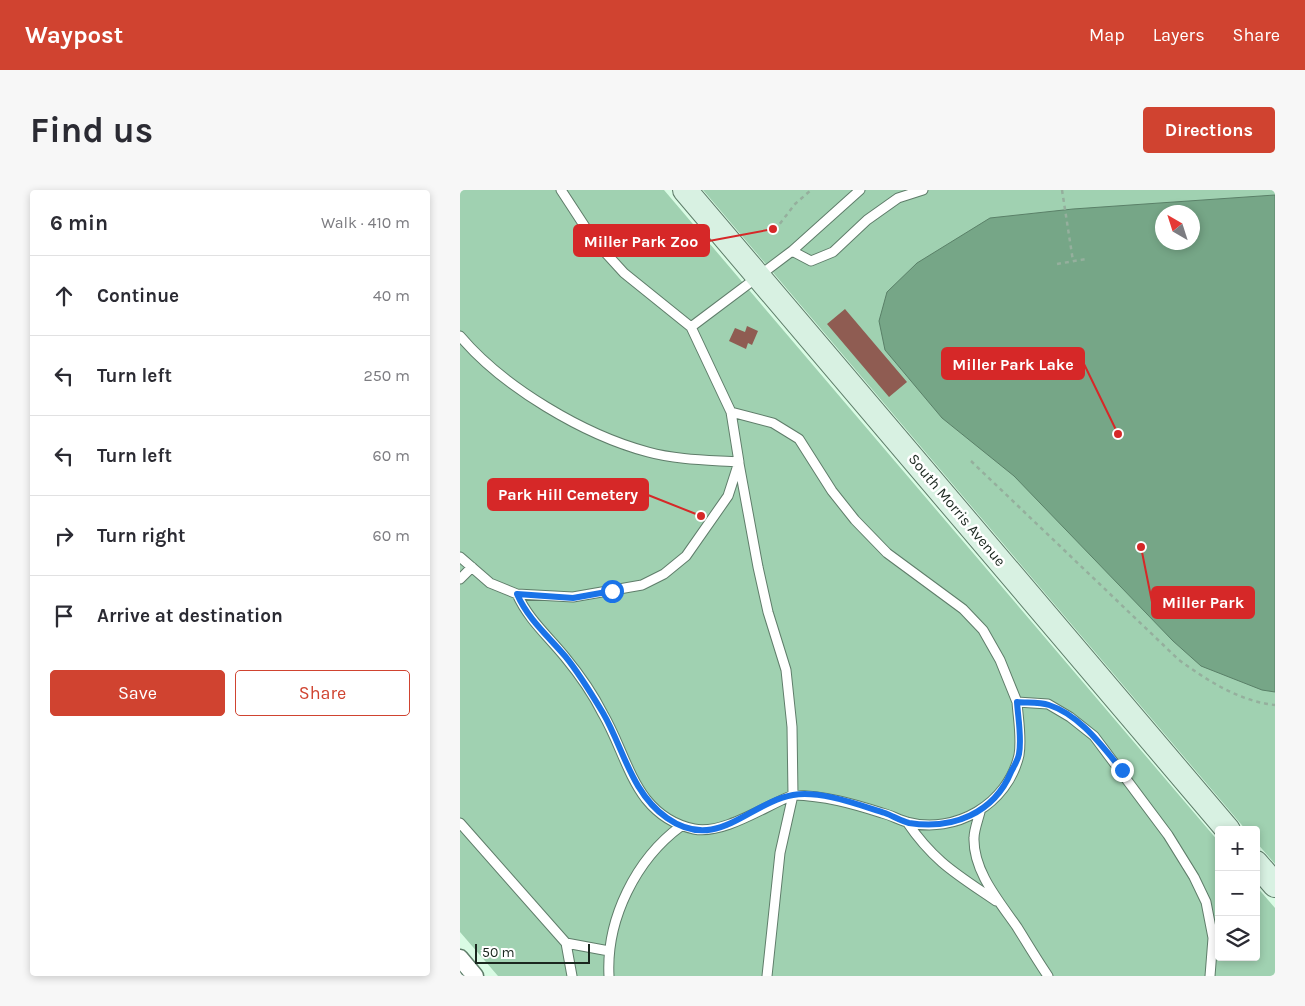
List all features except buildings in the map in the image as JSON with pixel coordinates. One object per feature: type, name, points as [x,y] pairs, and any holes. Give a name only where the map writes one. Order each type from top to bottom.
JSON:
[{"type":"main road","name":"South Morris Avenue","points":[[685,190],[1225,826]]},
{"type":"main road","points":[[1260,867],[1275,885]]},
{"type":"street","points":[[460,958],[475,976]]},
{"type":"lane","points":[[561,190],[592,239],[624,273],[691,327],[731,412],[758,567],[768,612],[786,670],[792,727],[793,795],[780,853],[767,976]]},
{"type":"lane","points":[[691,327],[792,251],[860,190]]},
{"type":"lane","points":[[792,251],[810,261],[833,252],[868,220],[898,198],[923,190]]},
{"type":"lane","points":[[460,336],[474,352]]},
{"type":"lane","points":[[460,342],[510,381],[555,412],[602,437],[649,452],[695,460],[739,460]]},
{"type":"lane","points":[[517,594],[525,612],[566,658],[604,714],[626,764],[646,799],[666,818],[681,826],[706,830],[729,824],[793,795],[826,796],[907,822],[932,825],[958,821],[980,812],[995,799],[1007,782],[1019,755],[1017,702],[1000,660],[983,630],[963,609],[887,553],[832,492],[799,439],[773,423],[731,412]]},
{"type":"lane","points":[[460,557],[490,582],[517,594],[573,598],[642,585],[664,574],[686,556],[728,496],[739,460]]},
{"type":"lane","points":[[460,579],[472,567]]},
{"type":"lane","points":[[1017,702],[1048,704],[1070,717],[1094,736],[1122,770],[1168,835],[1194,877],[1206,902],[1213,938],[1210,976]]},
{"type":"lane","points":[[980,812],[974,836],[974,850],[997,902],[1016,926],[1048,976]]},
{"type":"lane","points":[[907,822],[932,854],[954,874],[997,902]]},
{"type":"lane","points":[[460,823],[566,943],[572,976]]},
{"type":"lane","points":[[609,976],[609,951],[616,923],[632,880],[666,836],[681,826]]},
{"type":"lane","points":[[566,943],[609,951]]},
{"type":"path","points":[[775,230],[795,204],[811,190]]},
{"type":"path","points":[[1062,190],[1073,261]]},
{"type":"path","points":[[1057,264],[1086,259]]},
{"type":"path","points":[[971,461],[1179,660],[1209,680],[1239,696],[1275,704]]},
{"type":"shaded area","points":[[460,190],[664,190],[1215,837],[1215,961],[1260,961],[1260,891],[1275,908],[1275,976],[498,976],[460,932]]},
{"type":"shaded area","points":[[703,190],[1275,190],[1275,864],[1260,847],[1260,826],[1243,826]]},
{"type":"shaded area","points":[[1275,195],[1275,692],[1262,690],[1201,666],[1173,641],[1014,476],[942,418],[885,350],[879,321],[887,292],[917,263],[990,218],[1073,209]]},
{"type":"place","name":"Miller Park Zoo","points":[[773,229]]},
{"type":"place","name":"Miller Park Lake","points":[[1118,434]]},
{"type":"place","name":"Park Hill Cemetery","points":[[701,516]]},
{"type":"place","name":"Miller Park","points":[[1141,547]]},
{"type":"route","points":[[612,591],[573,598],[517,594],[525,612],[566,658],[604,714],[626,764],[646,799],[666,818],[681,826],[706,830],[729,824],[769,804],[793,795],[826,796],[887,814],[907,822],[932,825],[958,821],[980,812],[995,799],[1007,782],[1019,755],[1017,702],[1048,704],[1070,717],[1094,736],[1122,770]]}]
